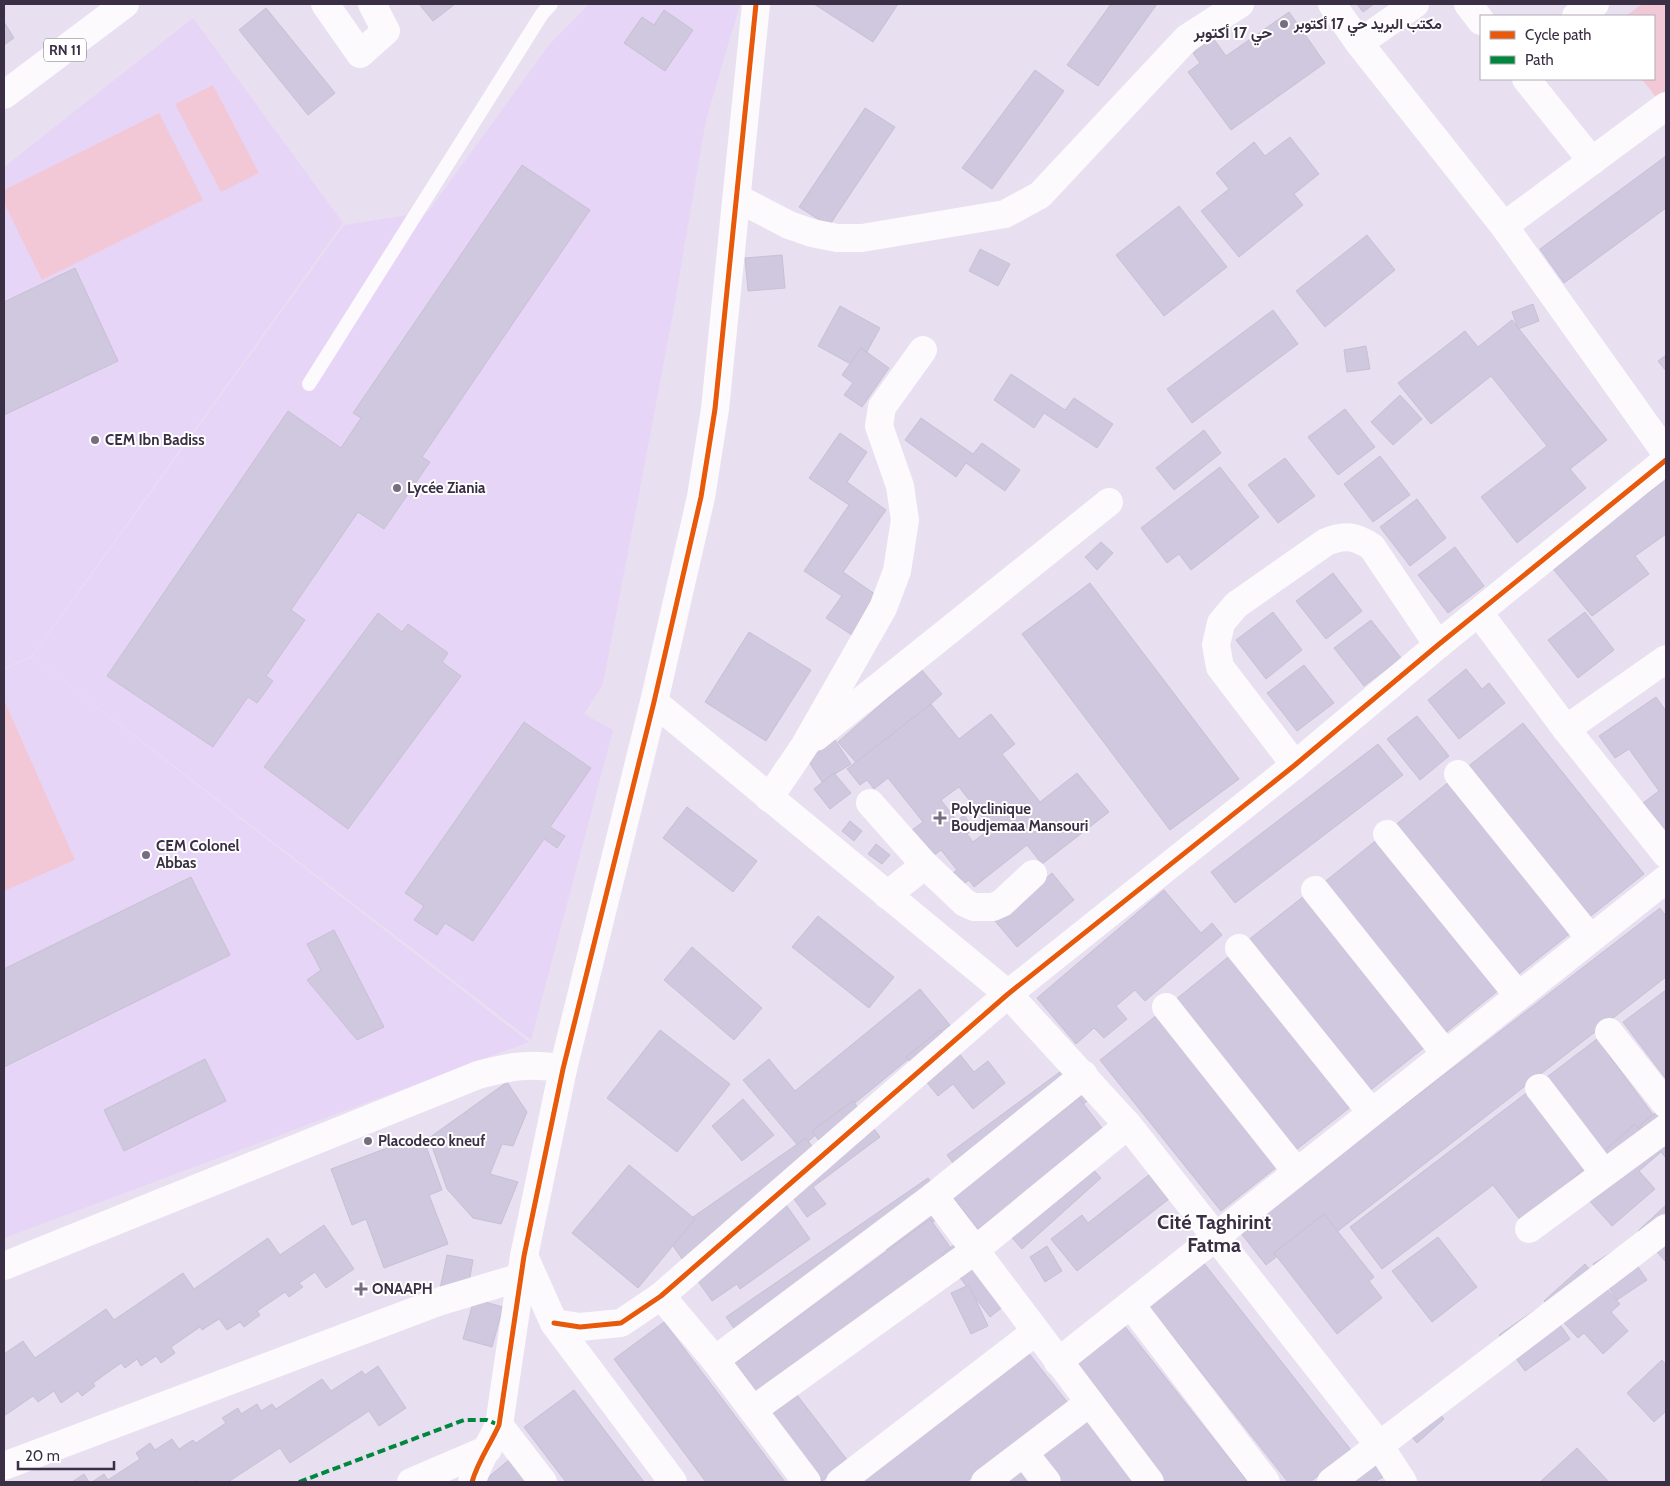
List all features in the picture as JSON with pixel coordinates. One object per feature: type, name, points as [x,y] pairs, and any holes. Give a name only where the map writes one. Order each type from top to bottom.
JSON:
[{"type":"street","name":"RN 11","points":[[4,95],[125,4]]},
{"type":"street","points":[[325,4],[360,54],[386,31],[372,4]]},
{"type":"street","points":[[472,1482],[478,1462],[494,1437],[523,1267],[563,1069],[654,702],[701,497],[714,409],[756,4]]},
{"type":"street","points":[[1332,4],[1359,43],[1504,226],[1666,453]]},
{"type":"street","points":[[1359,43],[1414,4]]},
{"type":"street","points":[[1468,4],[1480,20]]},
{"type":"street","points":[[1578,15],[1595,4]]},
{"type":"street","points":[[736,198],[789,224],[812,233],[837,238],[862,238],[1005,214],[1040,194],[1187,38],[1225,7]]},
{"type":"street","points":[[1527,80],[1592,161]]},
{"type":"street","points":[[1504,226],[1666,106]]},
{"type":"street","points":[[769,798],[805,745],[883,608],[897,571],[905,520],[900,486],[879,426],[882,407],[923,350]]},
{"type":"street","points":[[554,1323],[580,1327],[621,1323],[661,1296],[1008,994],[1295,765],[1438,645],[1666,460]]},
{"type":"street","points":[[805,745],[1108,502]]},
{"type":"street","points":[[1295,765],[1220,667],[1216,644],[1221,623],[1236,605],[1321,545],[1338,537],[1350,536],[1372,546],[1438,645]]},
{"type":"street","points":[[1479,613],[1566,729],[1666,854]]},
{"type":"street","points":[[1566,729],[1666,659]]},
{"type":"street","points":[[654,702],[1008,994],[1128,1125],[1379,1445],[1403,1482]]},
{"type":"street","points":[[1458,774],[1590,938]]},
{"type":"street","points":[[870,803],[925,865],[965,903],[983,908],[1002,903],[1033,874]]},
{"type":"street","points":[[1387,834],[1518,996]]},
{"type":"street","points":[[887,895],[925,865]]},
{"type":"street","points":[[1058,1362],[1296,1171],[1666,879]]},
{"type":"street","points":[[1315,890],[1446,1053]]},
{"type":"street","points":[[1239,948],[1371,1112]]},
{"type":"street","points":[[1166,1007],[1296,1171]]},
{"type":"street","points":[[1609,1032],[1666,1104]]},
{"type":"street","points":[[4,1266],[478,1075],[526,1065],[543,1064],[563,1069]]},
{"type":"street","points":[[715,1360],[934,1196],[1084,1075]]},
{"type":"street","points":[[1539,1088],[1604,1173]]},
{"type":"street","points":[[752,1410],[974,1250],[1128,1125]]},
{"type":"street","points":[[1529,1228],[1666,1128]]},
{"type":"street","points":[[934,1196],[1150,1482]]},
{"type":"street","points":[[1331,1482],[1666,1228]]},
{"type":"street","points":[[523,1267],[554,1323],[673,1482]]},
{"type":"street","points":[[4,1466],[441,1301],[523,1267]]},
{"type":"street","points":[[661,1296],[715,1360],[806,1482]]},
{"type":"street","points":[[1131,1305],[1266,1482]]},
{"type":"street","points":[[840,1482],[1035,1332]]},
{"type":"street","points":[[985,1482],[1089,1403]]},
{"type":"street","points":[[411,1482],[494,1437]]},
{"type":"street","points":[[494,1437],[543,1482]]},
{"type":"street","points":[[1024,1452],[1047,1482]]},
{"type":"lane","points":[[309,384],[536,22],[551,4]]},
{"type":"shaded area","name":"Lycée Ziania","points":[[589,4],[740,4],[706,120],[672,319],[603,684],[584,714],[613,730],[531,1040],[32,657],[344,225],[428,212],[549,45]]},
{"type":"shaded area","points":[[1642,4],[1666,4],[1666,100],[1661,104],[1643,80],[1655,80],[1655,15],[1627,15]]},
{"type":"shaded area","name":"CEM Ibn Badiss","points":[[193,18],[343,223],[32,656],[4,668],[4,167]]},
{"type":"shaded area","points":[[213,85],[259,173],[221,192],[175,104]]},
{"type":"shaded area","points":[[159,113],[203,200],[42,280],[4,203],[4,190]]},
{"type":"shaded area","name":"CEM Colonel Abbas","points":[[32,657],[529,1042],[4,1238],[4,669]]},
{"type":"shaded area","points":[[4,700],[75,860],[4,891]]},
{"type":"building","points":[[419,4],[455,4],[433,21]]},
{"type":"building","points":[[814,4],[898,4],[873,42]]},
{"type":"building","points":[[1111,4],[1157,4],[1098,86],[1067,65]]},
{"type":"building","points":[[1357,4],[1374,4],[1363,12]]},
{"type":"building","points":[[266,8],[335,93],[308,115],[239,30]]},
{"type":"building","points":[[664,10],[693,30],[665,71],[624,43],[642,17],[654,25]]},
{"type":"building","points":[[1289,12],[1325,63],[1231,130],[1188,72],[1200,63],[1193,53],[1213,38],[1226,56]]},
{"type":"building","points":[[4,22],[14,38],[4,45]]},
{"type":"building","points":[[1035,70],[1064,91],[992,189],[962,168]]},
{"type":"building","points":[[865,108],[895,127],[829,226],[799,207]]},
{"type":"building","points":[[1290,137],[1319,174],[1294,194],[1303,205],[1239,257],[1201,211],[1229,189],[1216,173],[1254,142],[1265,156]]},
{"type":"building","points":[[1666,156],[1666,208],[1564,283],[1540,249]]},
{"type":"building","points":[[522,165],[590,210],[422,457],[430,462],[384,529],[358,512],[291,610],[305,620],[266,676],[273,681],[257,703],[248,697],[213,747],[107,676],[288,411],[341,448],[361,418],[353,413]]},
{"type":"building","points":[[1179,206],[1227,267],[1164,316],[1116,255]]},
{"type":"building","points":[[1367,235],[1395,270],[1325,327],[1296,291]]},
{"type":"building","points":[[980,249],[1010,264],[998,286],[969,271]]},
{"type":"building","points":[[782,255],[785,288],[748,291],[745,258]]},
{"type":"building","points":[[75,268],[118,361],[4,415],[4,302]]},
{"type":"building","points":[[1533,304],[1539,321],[1518,329],[1512,312]]},
{"type":"building","points":[[840,306],[880,328],[858,368],[818,346]]},
{"type":"building","points":[[1273,310],[1298,344],[1192,423],[1167,389]]},
{"type":"building","points":[[1512,320],[1607,440],[1570,469],[1586,488],[1517,543],[1481,497],[1547,446],[1491,376],[1431,424],[1398,383],[1465,331],[1478,347]]},
{"type":"building","points":[[1366,346],[1370,369],[1347,372],[1344,350]]},
{"type":"building","points":[[861,348],[889,368],[862,407],[844,395],[853,383],[842,375]]},
{"type":"building","points":[[1666,355],[1666,371],[1658,361]]},
{"type":"building","points":[[1011,374],[1065,410],[1074,398],[1113,424],[1097,448],[1044,413],[1034,428],[994,400]]},
{"type":"building","points":[[1400,395],[1422,419],[1393,445],[1371,422]]},
{"type":"building","points":[[1345,409],[1375,447],[1338,475],[1308,437]]},
{"type":"building","points":[[921,418],[973,454],[982,443],[1020,470],[1005,491],[966,463],[956,477],[905,440]]},
{"type":"building","points":[[1204,430],[1221,453],[1174,490],[1156,468]]},
{"type":"building","points":[[840,433],[867,452],[847,482],[886,510],[843,572],[882,599],[855,637],[826,618],[842,596],[804,571],[849,505],[809,478]]},
{"type":"building","points":[[1380,456],[1410,495],[1373,522],[1344,484]]},
{"type":"building","points":[[1285,458],[1315,496],[1278,523],[1248,485]]},
{"type":"building","points":[[1220,467],[1259,517],[1191,570],[1179,554],[1167,563],[1141,528]]},
{"type":"building","points":[[1666,480],[1666,534],[1635,556],[1649,574],[1592,616],[1549,564]]},
{"type":"building","points":[[1417,499],[1446,538],[1410,566],[1380,527]]},
{"type":"building","points":[[1101,542],[1113,553],[1097,570],[1085,557]]},
{"type":"building","points":[[1455,547],[1484,586],[1448,613],[1418,575]]},
{"type":"building","points":[[1333,573],[1362,611],[1326,639],[1296,601]]},
{"type":"building","points":[[1090,583],[1239,779],[1170,830],[1022,634]]},
{"type":"building","points":[[1273,612],[1302,650],[1266,679],[1236,640]]},
{"type":"building","points":[[1585,612],[1614,650],[1578,678],[1548,640]]},
{"type":"building","points":[[378,613],[402,632],[408,624],[448,653],[442,662],[461,676],[348,829],[264,767]]},
{"type":"building","points":[[1371,620],[1401,658],[1364,686],[1334,648]]},
{"type":"building","points":[[749,632],[811,670],[766,741],[705,702]]},
{"type":"building","points":[[1304,665],[1334,703],[1297,731],[1267,693]]},
{"type":"building","points":[[921,669],[942,694],[860,767],[838,742]]},
{"type":"building","points":[[1466,669],[1482,689],[1489,683],[1505,703],[1459,739],[1428,700]]},
{"type":"building","points":[[1656,697],[1666,711],[1666,836],[1643,803],[1659,791],[1629,749],[1615,758],[1599,736]]},
{"type":"building","points":[[931,704],[959,739],[991,714],[1015,744],[1002,754],[1040,802],[1077,773],[1109,812],[1042,864],[1027,845],[974,887],[969,880],[957,889],[947,877],[957,870],[941,850],[933,856],[912,830],[923,822],[888,778],[874,789],[867,780],[860,785],[847,769]],"holes":[[[959,787],[991,828],[973,842],[967,834],[974,829],[964,815],[957,821],[941,800]]]},
{"type":"building","points":[[1417,716],[1449,756],[1420,780],[1387,739]]},
{"type":"building","points":[[524,722],[591,768],[550,827],[565,836],[557,848],[544,839],[473,941],[445,923],[437,935],[414,920],[424,906],[405,893]]},
{"type":"building","points":[[1523,723],[1644,874],[1587,919],[1466,768]]},
{"type":"building","points":[[835,740],[851,764],[822,782],[807,759]]},
{"type":"building","points":[[1378,744],[1403,775],[1235,903],[1211,872]]},
{"type":"building","points":[[834,773],[851,793],[830,809],[814,789]]},
{"type":"building","points":[[1450,781],[1572,932],[1515,977],[1393,827]]},
{"type":"building","points":[[687,807],[757,861],[733,892],[663,838]]},
{"type":"building","points":[[850,821],[862,831],[854,841],[842,831]]},
{"type":"building","points":[[1379,838],[1500,989],[1444,1034],[1322,884]]},
{"type":"building","points":[[876,844],[890,855],[882,864],[868,854]]},
{"type":"building","points":[[1052,873],[1074,900],[1017,947],[995,921]]},
{"type":"building","points":[[191,877],[230,955],[4,1067],[4,969]]},
{"type":"building","points":[[1164,890],[1201,933],[1212,923],[1222,935],[1145,1001],[1135,990],[1116,1006],[1127,1019],[1104,1038],[1094,1028],[1076,1044],[1037,998]]},
{"type":"building","points":[[1304,896],[1425,1047],[1368,1092],[1247,941]]},
{"type":"building","points":[[1660,908],[1666,916],[1666,977],[1334,1234],[1323,1221],[1266,1265],[1240,1232]]},
{"type":"building","points":[[818,916],[894,977],[869,1008],[792,947]]},
{"type":"building","points":[[334,930],[384,1027],[357,1040],[307,980],[321,970],[307,944]]},
{"type":"building","points":[[692,947],[762,1008],[734,1040],[664,980]]},
{"type":"building","points":[[1232,954],[1353,1105],[1296,1150],[1175,1000]]},
{"type":"building","points":[[920,989],[950,1025],[800,1148],[743,1080],[769,1059],[795,1091]]},
{"type":"building","points":[[1666,990],[1666,1079],[1623,1022]]},
{"type":"building","points":[[1157,1015],[1278,1166],[1221,1211],[1100,1060]]},
{"type":"building","points":[[660,1030],[730,1084],[677,1152],[607,1098]]},
{"type":"building","points":[[940,1030],[974,1072],[988,1061],[1005,1083],[973,1109],[953,1084],[938,1096],[906,1057]]},
{"type":"building","points":[[1597,1039],[1657,1120],[1607,1158],[1547,1077]]},
{"type":"building","points":[[205,1059],[226,1101],[124,1151],[104,1110]]},
{"type":"building","points":[[1072,1063],[1096,1095],[1079,1107],[1068,1092],[1027,1122],[1037,1136],[1022,1147],[1014,1136],[962,1175],[947,1155]]},
{"type":"building","points":[[507,1082],[527,1112],[513,1146],[502,1144],[490,1174],[518,1182],[501,1224],[473,1218],[447,1189],[429,1138]]},
{"type":"building","points":[[1529,1091],[1593,1174],[1525,1226],[1493,1185],[1382,1269],[1350,1227]]},
{"type":"building","points":[[1079,1098],[1105,1132],[978,1229],[952,1196]]},
{"type":"building","points":[[743,1099],[774,1135],[742,1161],[712,1126]]},
{"type":"building","points":[[853,1101],[880,1137],[813,1187],[826,1204],[807,1217],[786,1188],[830,1156],[812,1131]]},
{"type":"building","points":[[1666,1104],[1666,1158],[1640,1125]]},
{"type":"building","points":[[1635,1124],[1661,1152],[1639,1171],[1655,1189],[1612,1226],[1571,1180]]},
{"type":"building","points":[[422,1135],[442,1190],[429,1195],[448,1244],[384,1268],[366,1219],[352,1225],[331,1169]]},
{"type":"building","points":[[806,1138],[822,1160],[777,1192],[810,1239],[740,1289],[737,1284],[712,1301],[666,1236]]},
{"type":"building","points":[[1075,1150],[1101,1178],[1022,1249],[994,1218],[1012,1202],[1027,1219],[1030,1191]]},
{"type":"building","points":[[629,1165],[695,1219],[638,1288],[572,1233]]},
{"type":"building","points":[[1150,1174],[1169,1199],[1077,1271],[1051,1239],[1082,1215],[1088,1223]]},
{"type":"building","points":[[928,1178],[950,1210],[920,1231],[924,1237],[893,1258],[880,1241],[740,1337],[726,1317]]},
{"type":"building","points":[[1666,1205],[1666,1262],[1638,1231]]},
{"type":"building","points":[[1324,1214],[1374,1277],[1369,1281],[1382,1298],[1337,1334],[1274,1253]]},
{"type":"building","points":[[930,1219],[953,1251],[757,1395],[734,1364]]},
{"type":"building","points":[[324,1225],[354,1269],[326,1288],[315,1272],[299,1283],[303,1287],[289,1297],[285,1292],[257,1311],[260,1315],[244,1327],[240,1322],[227,1330],[219,1319],[202,1330],[200,1327],[171,1347],[175,1353],[161,1363],[156,1356],[141,1366],[137,1359],[125,1368],[121,1363],[93,1383],[95,1386],[82,1396],[78,1391],[61,1403],[54,1391],[38,1402],[33,1396],[4,1416],[4,1354],[23,1341],[35,1358],[106,1309],[114,1320],[183,1273],[194,1289],[268,1238],[280,1255]]},
{"type":"building","points":[[966,1236],[1014,1298],[990,1317],[942,1254]]},
{"type":"building","points":[[1438,1237],[1477,1287],[1432,1322],[1392,1271]]},
{"type":"building","points":[[1623,1245],[1647,1280],[1617,1300],[1593,1264]]},
{"type":"building","points":[[1047,1246],[1062,1271],[1045,1282],[1030,1257]]},
{"type":"building","points":[[447,1255],[473,1260],[467,1294],[440,1289]]},
{"type":"building","points":[[1203,1262],[1351,1450],[1310,1482],[1288,1482],[1148,1305]]},
{"type":"building","points":[[1585,1264],[1620,1304],[1611,1312],[1628,1331],[1603,1354],[1584,1333],[1578,1338],[1544,1301]]},
{"type":"building","points":[[969,1285],[988,1326],[971,1334],[951,1293]]},
{"type":"building","points":[[474,1299],[503,1307],[492,1347],[463,1339]]},
{"type":"building","points":[[1545,1303],[1570,1339],[1525,1371],[1499,1335]]},
{"type":"building","points":[[664,1322],[785,1482],[706,1482],[614,1359]]},
{"type":"building","points":[[1123,1324],[1248,1482],[1159,1482],[1068,1367]]},
{"type":"building","points":[[1027,1351],[1068,1403],[966,1482],[858,1482]]},
{"type":"building","points":[[1662,1360],[1666,1365],[1666,1411],[1654,1422],[1627,1393]]},
{"type":"building","points":[[378,1366],[406,1408],[379,1426],[369,1411],[290,1463],[280,1448],[228,1482],[197,1482],[196,1480],[193,1482],[92,1482],[104,1474],[108,1480],[140,1459],[136,1453],[150,1443],[155,1450],[172,1439],[179,1449],[193,1440],[196,1443],[226,1423],[222,1418],[238,1408],[241,1414],[257,1404],[261,1411],[272,1404],[276,1409],[322,1379],[331,1391],[362,1371],[365,1375]]},
{"type":"building","points":[[574,1390],[644,1482],[566,1482],[524,1427]]},
{"type":"building","points":[[797,1395],[848,1461],[822,1481],[772,1414]]},
{"type":"building","points":[[1423,1395],[1444,1419],[1417,1443],[1396,1419]]},
{"type":"building","points":[[1086,1417],[1135,1482],[1057,1482],[1036,1454]]},
{"type":"building","points":[[1378,1443],[1394,1471],[1374,1482],[1334,1482]]},
{"type":"building","points":[[1577,1448],[1609,1482],[1540,1482]]},
{"type":"building","points":[[521,1450],[537,1470],[522,1482],[489,1482],[486,1479]]},
{"type":"building","points":[[1020,1472],[1027,1482],[1005,1482]]},
{"type":"building","points":[[84,1474],[89,1482],[72,1482]]},
{"type":"marked path","points":[[299,1482],[464,1420],[487,1420],[499,1425]]},
{"type":"cycle path","points":[[472,1482],[499,1425],[524,1256],[563,1069],[654,702],[701,497],[715,409],[756,4]]},
{"type":"cycle path","points":[[554,1323],[580,1327],[621,1323],[661,1296],[1008,994],[1295,765],[1438,645],[1666,460]]},
{"type":"place","name":"مكتب البريد حي 17 أكتوبر","points":[[1284,24]]},
{"type":"place","name":"CEM Ibn Badiss","points":[[95,440]]},
{"type":"place","name":"Lycée Ziania","points":[[397,488]]},
{"type":"place","name":"Polyclinique Boudjemaa Mansouri","points":[[940,818]]},
{"type":"place","name":"CEM Colonel Abbas","points":[[146,855]]},
{"type":"place","name":"Placodeco kneuf","points":[[368,1141]]},
{"type":"place","name":"ONAAPH","points":[[361,1289]]},
{"type":"district","name":"حي 17 أكتوبر","points":[[1233,32]]},
{"type":"district","name":"Cité Taghirint Fatma","points":[[1214,1234]]}]
